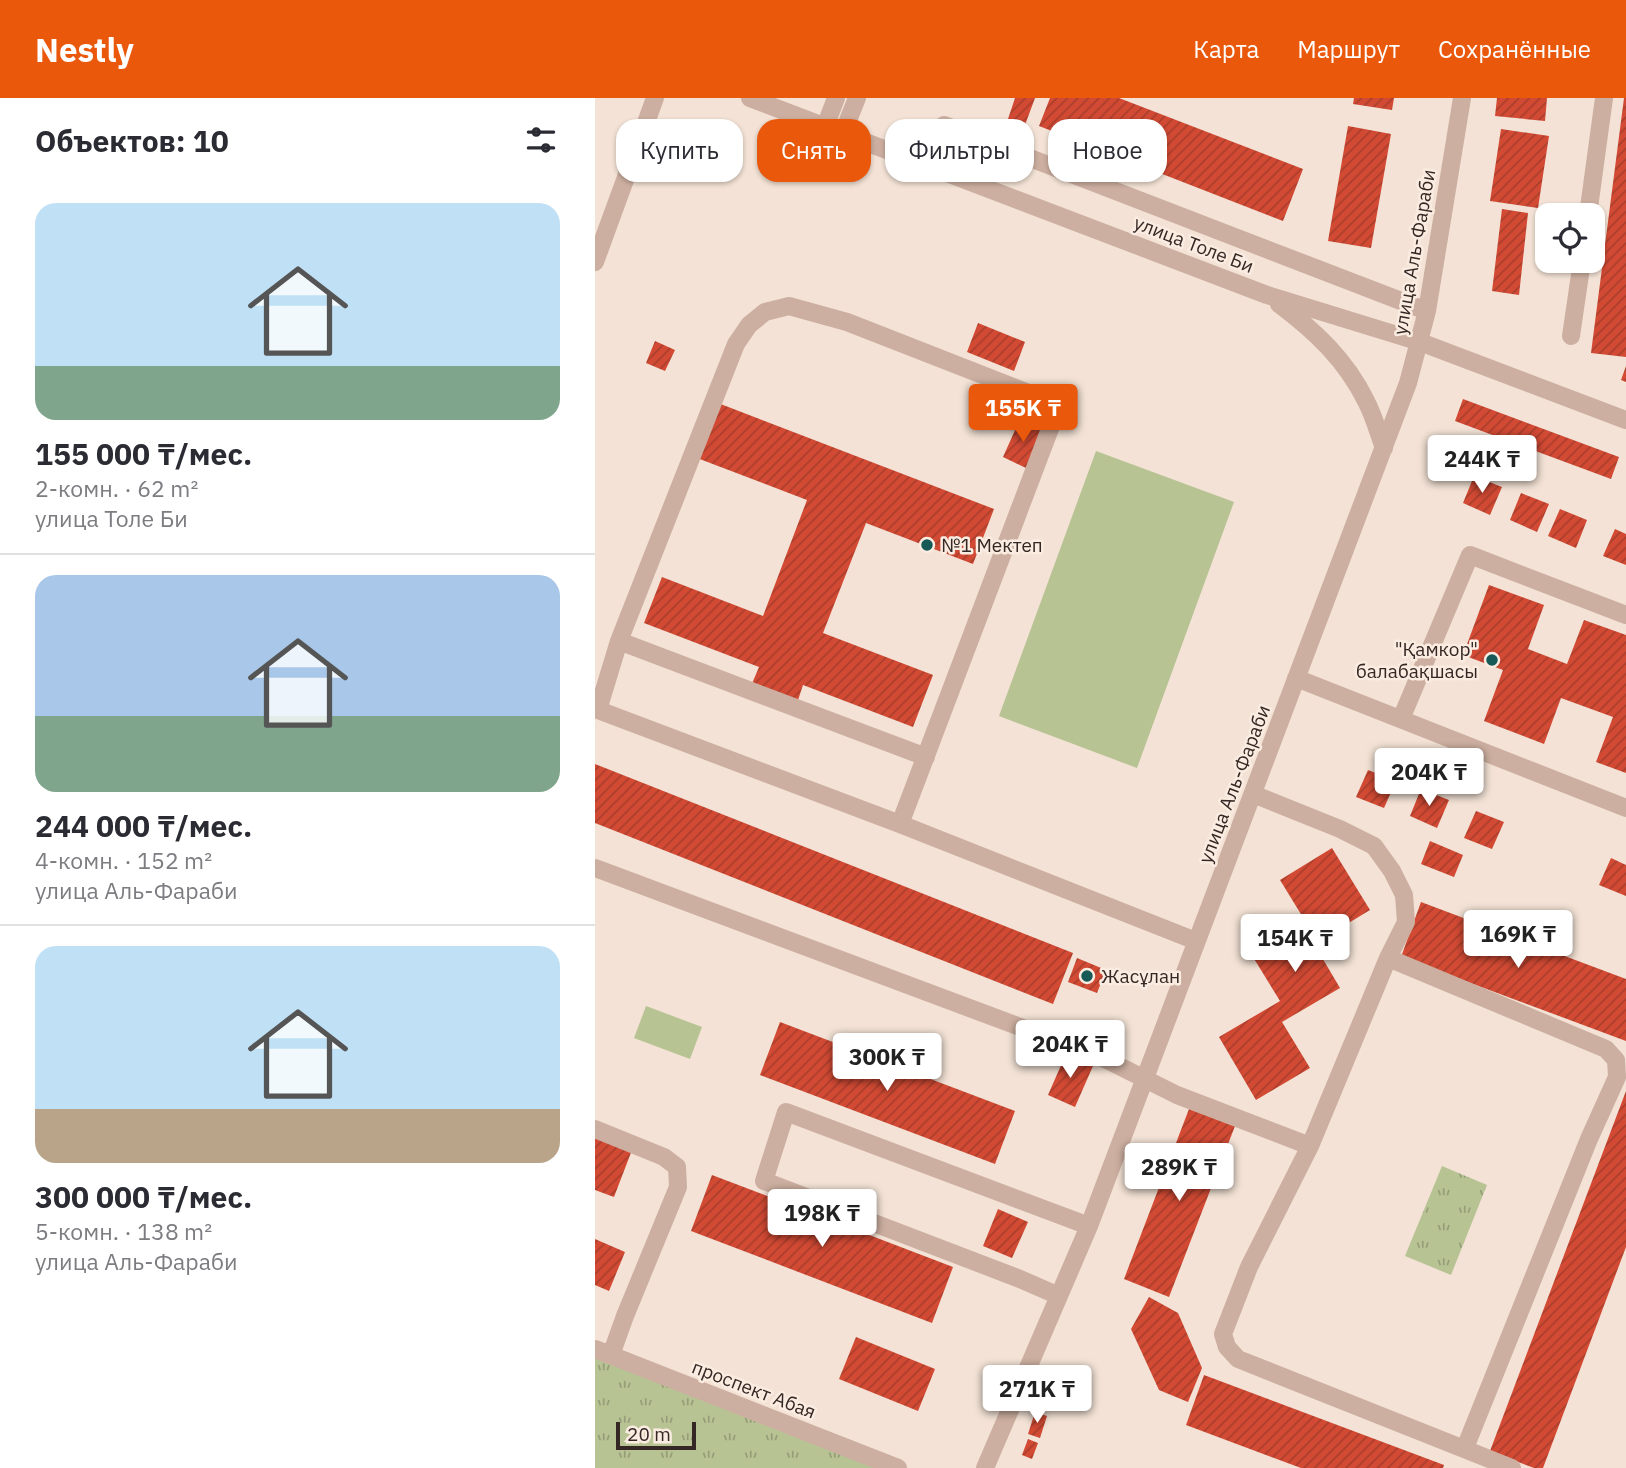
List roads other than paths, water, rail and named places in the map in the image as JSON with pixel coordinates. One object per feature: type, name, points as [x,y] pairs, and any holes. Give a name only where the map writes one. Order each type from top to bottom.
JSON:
[{"type":"street","points":[[595,262],[603,220],[655,98]]},
{"type":"street","name":"улица Толе Би","points":[[750,98],[805,119]]},
{"type":"street","points":[[835,119],[836,98]]},
{"type":"street","points":[[842,119],[857,98]]},
{"type":"street","name":"улица Аль-Фараби","points":[[985,1468],[1089,1226],[1384,448],[1420,342],[1462,98]]},
{"type":"street","points":[[1590,203],[1604,98]]},
{"type":"street","name":"улица Толе Би","points":[[871,144],[1268,295],[1420,342],[1626,420]]},
{"type":"street","points":[[1034,159],[1427,310]]},
{"type":"street","points":[[1571,336],[1580,273]]},
{"type":"street","points":[[1268,295],[1312,329],[1342,362],[1367,401],[1384,448]]},
{"type":"street","points":[[900,824],[1059,405],[847,322],[789,306],[765,312],[749,325],[736,344],[619,641],[598,710],[900,824],[1196,941]]},
{"type":"street","points":[[1401,719],[1470,555],[1626,615]]},
{"type":"street","points":[[619,641],[926,757]]},
{"type":"street","points":[[1296,678],[1626,808]]},
{"type":"street","points":[[1253,794],[1279,807],[1340,829],[1374,846],[1392,871],[1404,895],[1406,922],[1388,958],[1310,1146],[1249,1267],[1223,1334],[1227,1347],[1238,1359],[1512,1468]]},
{"type":"street","points":[[595,868],[1103,1058],[1177,1095],[1310,1146]]},
{"type":"street","points":[[1388,958],[1606,1049],[1616,1060],[1616,1077],[1465,1448]]},
{"type":"street","points":[[1059,1296],[764,1181],[786,1112],[1089,1226]]},
{"type":"street","points":[[595,1129],[664,1157],[677,1167],[678,1187],[625,1315],[603,1352]]},
{"type":"street","name":"проспект Абая","points":[[603,1352],[898,1468]]},
{"type":"place","name":"№1 Мектеп","points":[[927,545]]},
{"type":"place","name":"\"Қамкор\" балабақшасы","points":[[1492,660]]},
{"type":"place","name":"Жасұлан","points":[[1087,976]]}]
